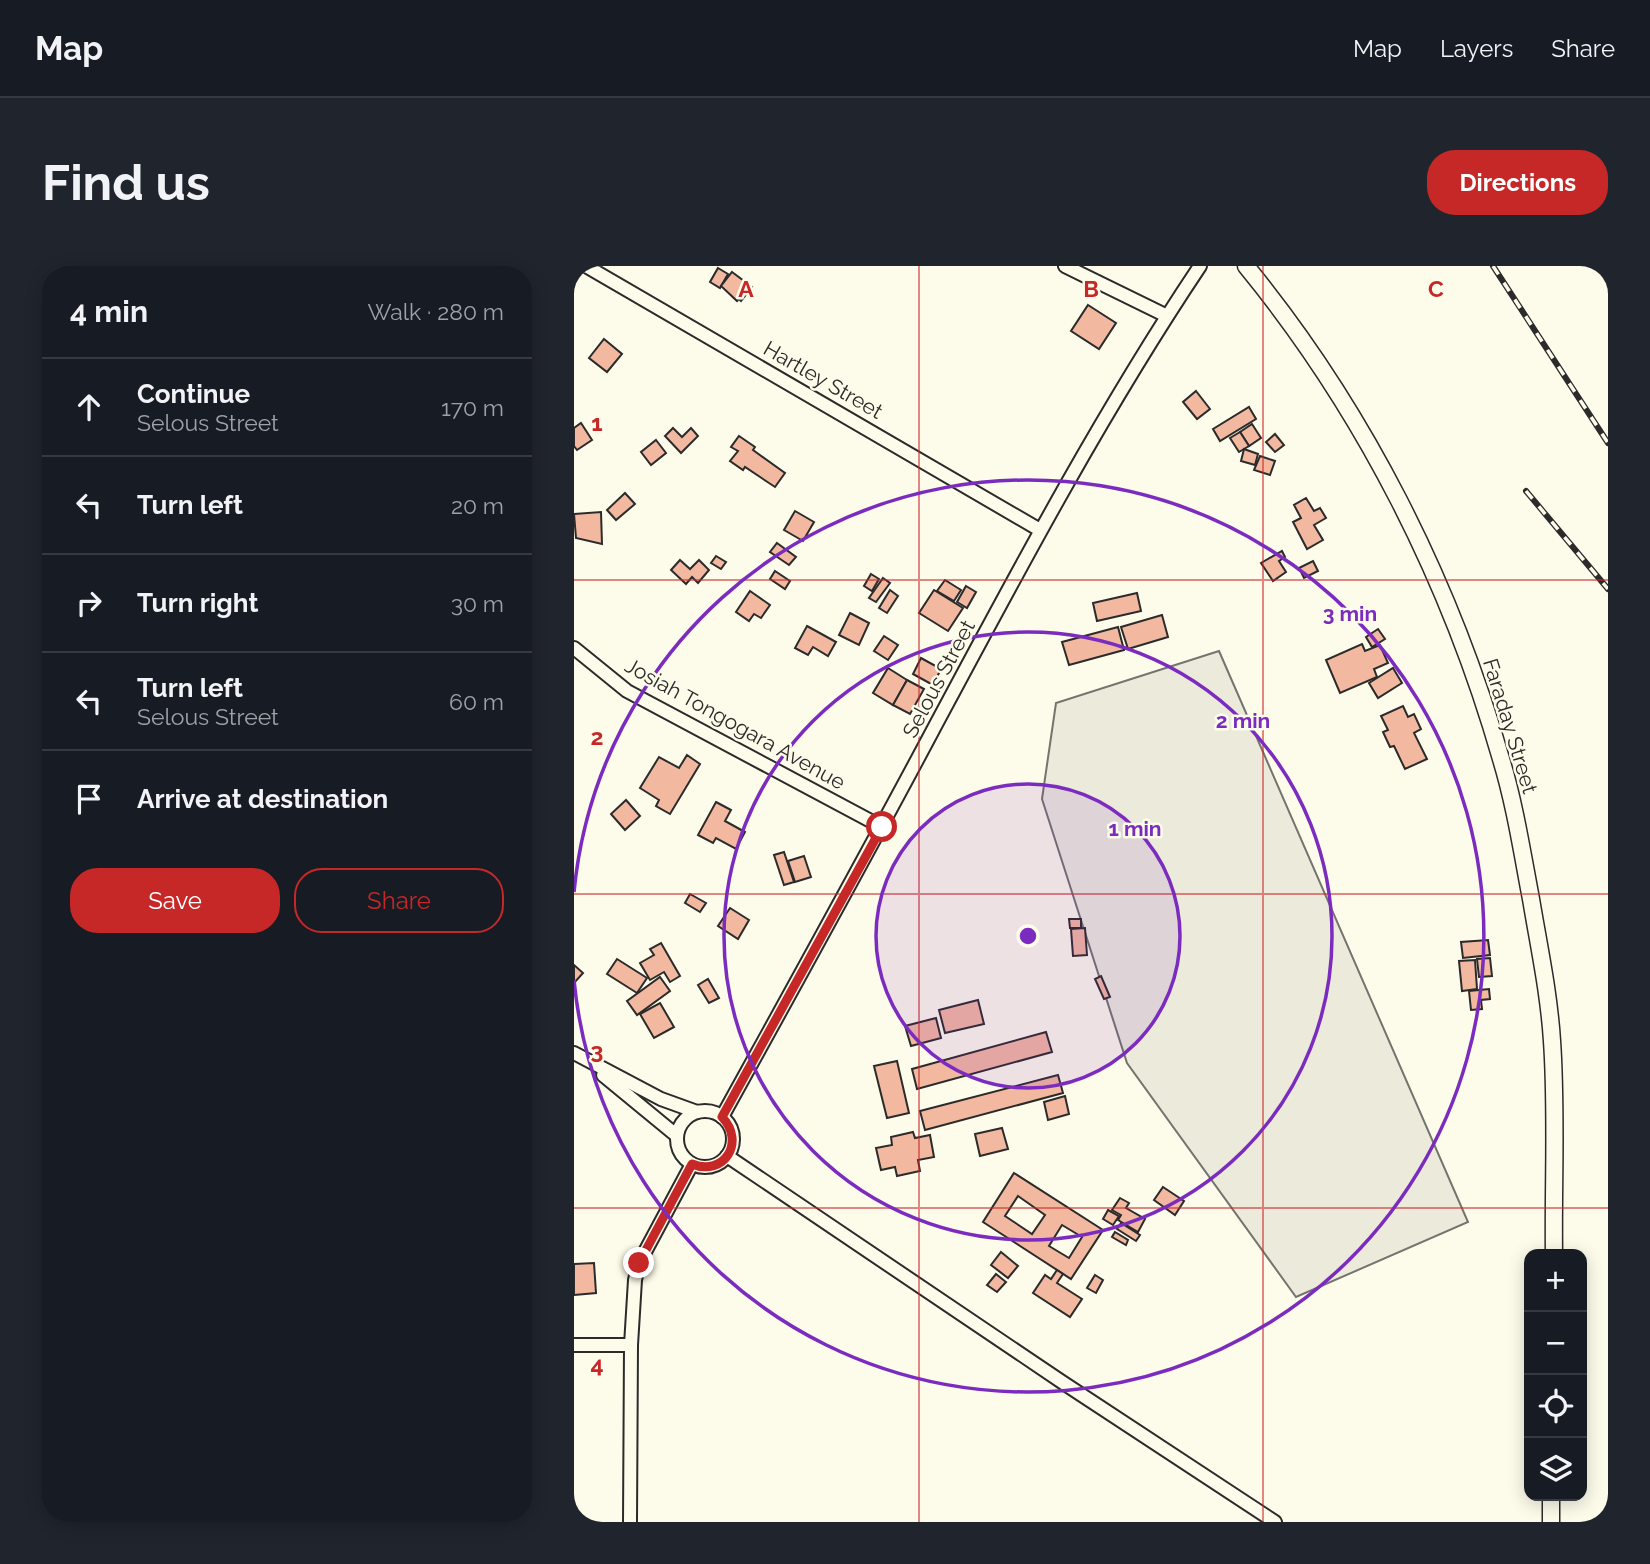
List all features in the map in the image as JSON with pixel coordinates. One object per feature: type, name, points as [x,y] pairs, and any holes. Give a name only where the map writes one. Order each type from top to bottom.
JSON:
[{"type":"street","name":"Hartley Street","points":[[586,266],[1040,530]]},
{"type":"street","points":[[1065,266],[1167,316]]},
{"type":"street","name":"Selous Street","points":[[722,1117],[882,827],[1040,530],[1167,316],[1200,266]]},
{"type":"street","name":"Faraday Street","points":[[1246,266],[1306,346],[1347,410],[1403,509],[1444,597],[1484,702],[1518,829],[1545,974],[1556,1114],[1554,1249]]},
{"type":"street","name":"Josiah Tongogara Avenue","points":[[574,648],[627,691],[882,827]]},
{"type":"street","points":[[574,1053],[662,1099],[697,1112],[713,1112],[722,1117],[732,1131],[732,1149],[713,1166],[692,1164],[680,1154],[677,1135],[686,1118],[697,1112]]},
{"type":"street","points":[[587,1061],[677,1135]]},
{"type":"street","points":[[727,1156],[1275,1522]]},
{"type":"street","points":[[631,1522],[631,1345],[634,1289],[639,1263],[692,1164]]},
{"type":"street","points":[[574,1345],[631,1345]]},
{"type":"street","points":[[1550,1501],[1551,1522]]},
{"type":"shaded area","points":[[1219,651],[1468,1222],[1296,1297],[1127,1063],[1042,799],[1056,703]]},
{"type":"building","points":[[718,268],[728,274],[720,288],[710,282]]},
{"type":"building","points":[[732,272],[752,287],[741,301],[737,301],[721,286]]},
{"type":"building","points":[[1088,305],[1116,323],[1099,349],[1071,331]]},
{"type":"building","points":[[604,339],[622,354],[607,372],[589,358]]},
{"type":"building","points":[[1196,391],[1210,409],[1197,419],[1183,402]]},
{"type":"building","points":[[1249,407],[1256,419],[1220,441],[1213,429]]},
{"type":"building","points":[[581,423],[592,440],[577,450],[574,446],[574,428]]},
{"type":"building","points":[[1252,424],[1261,438],[1249,446],[1240,432]]},
{"type":"building","points":[[673,428],[682,437],[691,428],[698,436],[681,453],[665,436]]},
{"type":"building","points":[[1240,432],[1249,446],[1239,452],[1230,438]]},
{"type":"building","points":[[1275,434],[1284,445],[1275,452],[1266,442]]},
{"type":"building","points":[[739,436],[755,447],[753,450],[785,473],[775,487],[745,467],[743,470],[730,461],[738,451],[731,447]]},
{"type":"building","points":[[656,440],[666,453],[651,465],[641,452]]},
{"type":"building","points":[[1244,449],[1258,454],[1255,465],[1241,461]]},
{"type":"building","points":[[1260,456],[1275,461],[1270,475],[1254,470]]},
{"type":"building","points":[[625,493],[635,504],[616,520],[607,510]]},
{"type":"building","points":[[1306,498],[1314,511],[1320,508],[1326,518],[1314,525],[1323,540],[1307,549],[1293,522],[1301,518],[1294,505]]},
{"type":"building","points":[[795,511],[814,522],[803,541],[784,530]]},
{"type":"building","points":[[601,512],[602,544],[576,538],[574,514]]},
{"type":"building","points":[[777,543],[796,557],[789,565],[770,552]]},
{"type":"building","points":[[1282,551],[1285,557],[1279,561],[1286,572],[1273,581],[1261,563]]},
{"type":"building","points":[[716,556],[726,562],[721,569],[711,563]]},
{"type":"building","points":[[680,560],[690,569],[699,560],[709,570],[698,583],[692,577],[686,584],[671,570]]},
{"type":"building","points":[[1313,561],[1318,571],[1304,578],[1299,568]]},
{"type":"building","points":[[775,571],[790,581],[785,589],[770,579]]},
{"type":"building","points":[[871,574],[879,579],[872,591],[864,586]]},
{"type":"building","points":[[883,578],[890,583],[876,602],[869,598]]},
{"type":"building","points":[[945,580],[961,590],[954,601],[937,591]]},
{"type":"building","points":[[966,586],[976,592],[967,608],[957,602]]},
{"type":"building","points":[[890,590],[898,596],[887,613],[879,608]]},
{"type":"building","points":[[934,590],[963,608],[948,631],[919,613]]},
{"type":"building","points":[[750,591],[770,605],[761,618],[754,614],[749,621],[736,612]]},
{"type":"building","points":[[1137,593],[1141,611],[1097,621],[1093,603]]},
{"type":"building","points":[[850,613],[869,623],[859,645],[839,635]]},
{"type":"building","points":[[1162,615],[1168,637],[1128,649],[1121,627]]},
{"type":"building","points":[[807,626],[836,642],[828,656],[813,647],[808,655],[795,648]]},
{"type":"building","points":[[1118,627],[1124,650],[1069,665],[1062,642]]},
{"type":"building","points":[[1378,629],[1385,639],[1372,647],[1366,637]]},
{"type":"building","points":[[884,636],[898,645],[888,660],[874,651]]},
{"type":"building","points":[[1362,644],[1365,651],[1380,645],[1388,663],[1374,669],[1377,677],[1340,693],[1326,660]]},
{"type":"building","points":[[921,658],[941,669],[933,685],[913,674]]},
{"type":"building","points":[[888,668],[907,680],[893,705],[873,693]]},
{"type":"building","points":[[1393,668],[1402,683],[1378,698],[1369,683]]},
{"type":"building","points":[[907,680],[924,689],[910,714],[893,705]]},
{"type":"building","points":[[1403,706],[1408,717],[1414,714],[1421,729],[1414,733],[1427,759],[1405,769],[1394,746],[1390,747],[1383,732],[1388,730],[1381,716]]},
{"type":"building","points":[[687,755],[700,764],[670,814],[656,806],[659,800],[640,788],[659,757],[679,768]]},
{"type":"building","points":[[626,800],[640,816],[625,830],[611,814]]},
{"type":"building","points":[[716,802],[731,810],[725,821],[745,832],[736,849],[716,838],[713,843],[698,835]]},
{"type":"building","points":[[784,852],[794,882],[784,885],[774,855]]},
{"type":"building","points":[[804,856],[811,877],[795,882],[788,861]]},
{"type":"building","points":[[690,894],[706,903],[700,912],[685,903]]},
{"type":"building","points":[[730,908],[749,920],[738,939],[718,926]]},
{"type":"building","points":[[1069,919],[1081,919],[1081,928],[1070,928]]},
{"type":"building","points":[[1085,928],[1087,955],[1073,956],[1071,929]]},
{"type":"building","points":[[1488,940],[1490,955],[1463,958],[1461,942]]},
{"type":"building","points":[[661,943],[680,976],[670,982],[664,972],[650,980],[640,963],[654,955],[650,949]]},
{"type":"building","points":[[1490,958],[1492,976],[1479,977],[1477,959]]},
{"type":"building","points":[[617,959],[647,978],[637,993],[607,974]]},
{"type":"building","points":[[1475,960],[1477,989],[1462,991],[1459,961]]},
{"type":"building","points":[[574,965],[583,973],[574,983]]},
{"type":"building","points":[[1101,976],[1110,997],[1104,999],[1095,979]]},
{"type":"building","points":[[660,977],[670,991],[637,1015],[627,1001]]},
{"type":"building","points":[[708,979],[719,998],[709,1003],[698,985]]},
{"type":"building","points":[[1489,989],[1490,999],[1481,1000],[1482,1009],[1471,1010],[1469,991]]},
{"type":"building","points":[[978,1000],[984,1024],[945,1033],[939,1010]]},
{"type":"building","points":[[660,1003],[674,1027],[654,1038],[640,1014]]},
{"type":"building","points":[[936,1018],[941,1038],[911,1046],[905,1026]]},
{"type":"building","points":[[1046,1032],[1052,1052],[917,1089],[912,1069]]},
{"type":"building","points":[[897,1061],[909,1113],[887,1118],[874,1066]]},
{"type":"building","points":[[1058,1075],[1063,1093],[925,1130],[920,1111]]},
{"type":"building","points":[[1065,1096],[1069,1114],[1048,1120],[1044,1102]]},
{"type":"building","points":[[1002,1128],[1008,1149],[980,1156],[975,1134]]},
{"type":"building","points":[[913,1132],[915,1138],[930,1135],[934,1157],[918,1160],[920,1171],[897,1176],[895,1167],[881,1170],[876,1148],[892,1145],[891,1137]]},
{"type":"building","points":[[1014,1173],[1103,1230],[1071,1279],[983,1222]],"holes":[[[1018,1196],[1045,1215],[1032,1234],[1005,1216]],[[1062,1225],[1082,1237],[1069,1258],[1049,1246]]]},
{"type":"building","points":[[1163,1187],[1184,1201],[1175,1215],[1154,1200]]},
{"type":"building","points":[[1120,1198],[1129,1203],[1126,1208],[1145,1219],[1138,1232],[1118,1220],[1121,1215],[1112,1210]]},
{"type":"building","points":[[1108,1210],[1119,1216],[1113,1225],[1103,1219]]},
{"type":"building","points":[[1121,1223],[1140,1235],[1136,1241],[1117,1229]]},
{"type":"building","points":[[1115,1232],[1128,1240],[1126,1245],[1112,1237]]},
{"type":"building","points":[[1001,1252],[1018,1266],[1008,1278],[991,1265]]},
{"type":"building","points":[[594,1263],[596,1293],[574,1295],[574,1264]]},
{"type":"building","points":[[1057,1270],[1063,1274],[1057,1283],[1082,1299],[1070,1317],[1033,1293],[1045,1275],[1051,1279]]},
{"type":"building","points":[[996,1274],[1006,1282],[997,1292],[987,1285]]},
{"type":"building","points":[[1095,1275],[1103,1280],[1096,1293],[1087,1288]]},
{"type":"railway","points":[[1493,266],[1608,443]]},
{"type":"railway","points":[[1526,491],[1608,589]]},
{"type":"route","points":[[639,1263],[692,1164],[704,1167],[721,1163],[732,1149],[732,1131],[722,1117],[882,827]]}]
